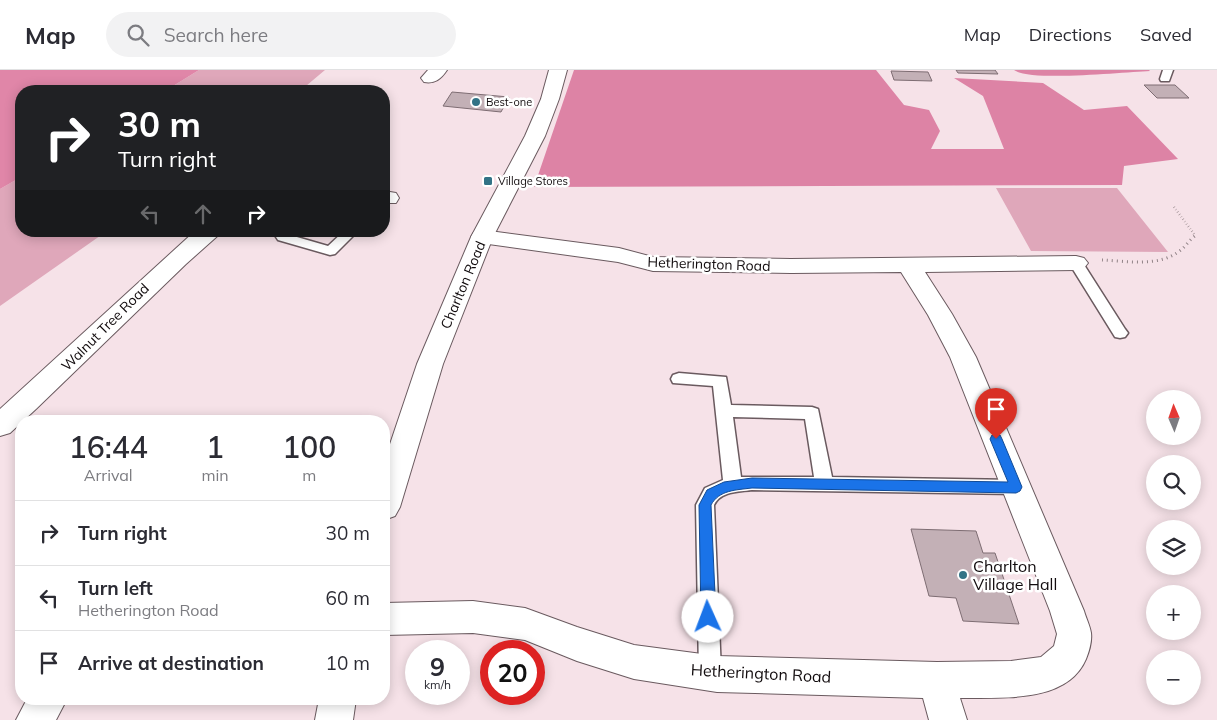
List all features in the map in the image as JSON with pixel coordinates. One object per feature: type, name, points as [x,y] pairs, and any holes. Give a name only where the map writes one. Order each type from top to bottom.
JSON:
[{"type":"street","name":"Charlton Road","points":[[390,465],[392,451],[482,238],[535,136],[550,99],[558,70]]},
{"type":"street","name":"Walnut Tree Road","points":[[16,415],[154,278],[202,237]]},
{"type":"street","name":"Hetherington Road","points":[[482,238],[619,255],[653,264],[790,266],[1076,263]]},
{"type":"street","name":"Hetherington Road","points":[[390,619],[473,617],[525,624],[577,644],[634,662],[710,672],[937,680],[1011,679],[1037,676],[1051,672],[1071,652],[1074,634],[1067,611],[964,357],[940,314],[908,265]]},
{"type":"street","points":[[937,680],[948,720]]},
{"type":"street","points":[[35,720],[44,705]]},
{"type":"street","points":[[334,720],[337,705]]},
{"type":"lane","points":[[283,237],[330,251],[345,237]]},
{"type":"lane","points":[[1076,263],[1120,333]]},
{"type":"lane","points":[[679,379],[720,381],[733,486]]},
{"type":"lane","points":[[724,411],[812,413],[824,484]]},
{"type":"lane","points":[[710,672],[705,505],[711,493],[724,487],[752,483],[1016,487]]},
{"type":"path","points":[[1076,263],[1101,260],[1142,261],[1164,259],[1179,252],[1186,241],[1195,236],[1174,206]]},
{"type":"shaded area","points":[[0,70],[199,70],[175,85],[15,85],[15,180],[0,189]]},
{"type":"shaded area","points":[[199,70],[325,70],[307,85],[175,85]]},
{"type":"shaded area","points":[[574,70],[876,70],[904,105],[929,110],[940,131],[931,149],[1004,149],[983,96],[954,78],[1043,83],[1084,110],[1127,106],[1178,159],[1124,166],[1122,185],[534,187]]},
{"type":"shaded area","points":[[1014,70],[1150,71],[1058,76],[1024,74]]},
{"type":"shaded area","points":[[15,180],[15,237],[98,237],[0,306],[0,189]]},
{"type":"shaded area","points":[[996,188],[1117,188],[1168,252],[1031,251]]},
{"type":"building","points":[[956,70],[995,70],[998,74],[958,73]]},
{"type":"building","points":[[891,71],[928,72],[932,81],[894,80]]},
{"type":"building","points":[[1144,85],[1175,85],[1189,98],[1157,98]]},
{"type":"building","name":"Best-one","points":[[452,92],[509,97],[501,112],[443,106]]},
{"type":"building","name":"Charlton Village Hall","points":[[911,529],[976,531],[983,553],[995,553],[1019,624],[963,621],[956,598],[929,596]]},
{"type":"place","name":"Best-one","points":[[476,102]]},
{"type":"place","name":"Village Stores","points":[[488,181]]},
{"type":"place","name":"Charlton Village Hall","points":[[963,575]]},
{"type":"route","points":[[708,617],[705,505],[711,493],[724,487],[752,483],[1016,487],[996,439]]}]
